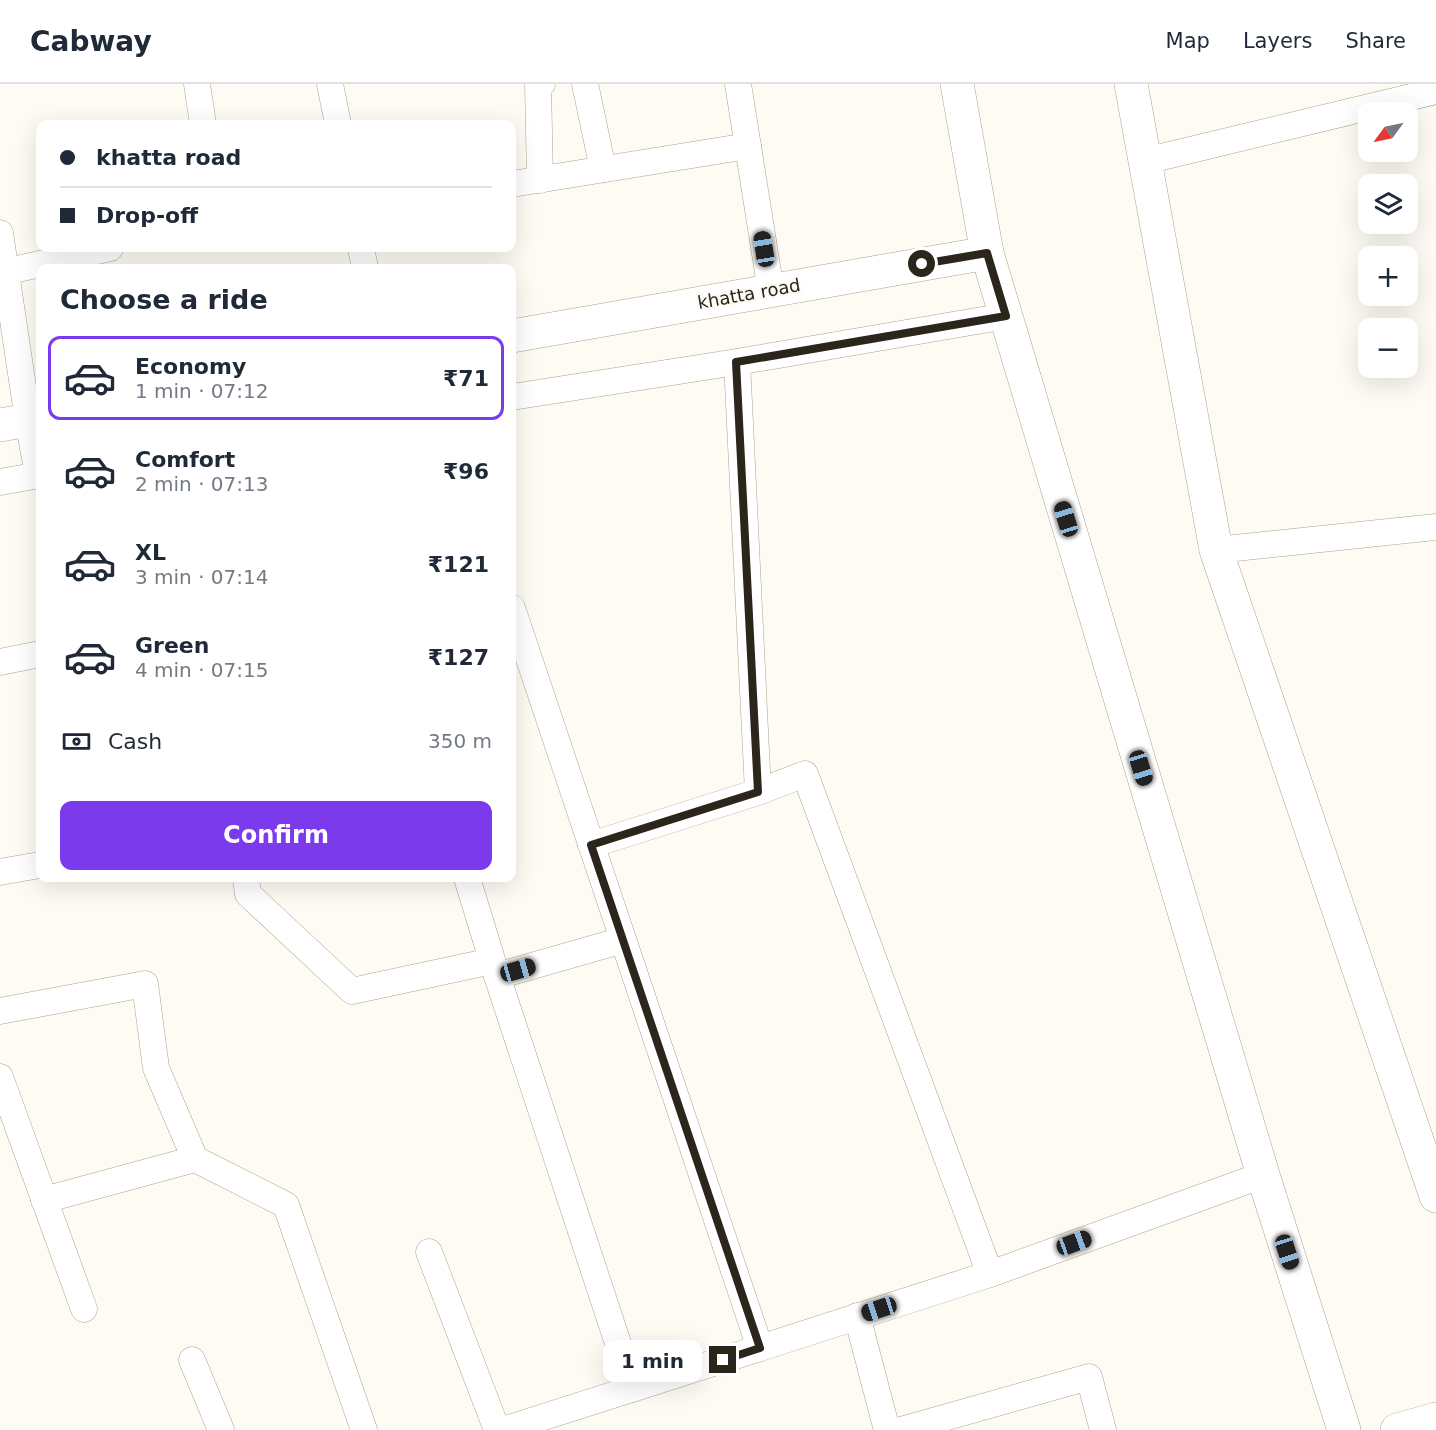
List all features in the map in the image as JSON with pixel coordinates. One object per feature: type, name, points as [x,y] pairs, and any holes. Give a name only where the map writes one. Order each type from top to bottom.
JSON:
[{"type":"street","points":[[197,84],[203,120]]},
{"type":"street","points":[[330,84],[337,120]]},
{"type":"street","points":[[540,180],[538,84],[542,84]]},
{"type":"street","points":[[585,84],[603,169]]},
{"type":"street","points":[[738,84],[771,291]]},
{"type":"street","points":[[957,84],[987,253],[1263,1174],[1344,1430]]},
{"type":"street","points":[[1131,84],[1216,550],[1436,1196]]},
{"type":"street","points":[[1145,162],[1436,91]]},
{"type":"street","points":[[516,183],[748,146]]},
{"type":"street","points":[[0,233],[3,273],[23,421],[36,465]]},
{"type":"street","points":[[42,264],[93,252]]},
{"type":"street","name":"khatta road","points":[[516,335],[987,253]]},
{"type":"street","points":[[3,273],[36,265]]},
{"type":"street","points":[[516,396],[1006,316]]},
{"type":"street","points":[[736,362],[758,792]]},
{"type":"street","points":[[0,482],[36,476]]},
{"type":"street","points":[[1216,550],[1436,527]]},
{"type":"street","points":[[516,620],[760,1348]]},
{"type":"street","points":[[0,662],[36,655]]},
{"type":"street","points":[[591,845],[758,792],[805,774],[990,1274]]},
{"type":"street","points":[[0,872],[36,866]]},
{"type":"street","points":[[247,882],[249,894],[352,992],[495,969],[623,940]]},
{"type":"street","points":[[468,882],[633,1389]]},
{"type":"street","points":[[0,1011],[145,984],[156,1068],[195,1159],[286,1205],[364,1430]]},
{"type":"street","points":[[0,1077],[84,1310]]},
{"type":"street","points":[[44,1200],[195,1159]]},
{"type":"street","points":[[503,1430],[990,1274],[1263,1174]]},
{"type":"street","points":[[429,1252],[497,1430]]},
{"type":"street","points":[[857,1316],[886,1430]]},
{"type":"street","points":[[192,1360],[222,1430]]},
{"type":"street","points":[[901,1430],[1089,1377],[1103,1430]]},
{"type":"street","points":[[1396,1430],[1436,1419]]},
{"type":"route","points":[[723,1360],[760,1348],[591,845],[758,792],[736,362],[1006,316],[987,253],[922,264]]}]
